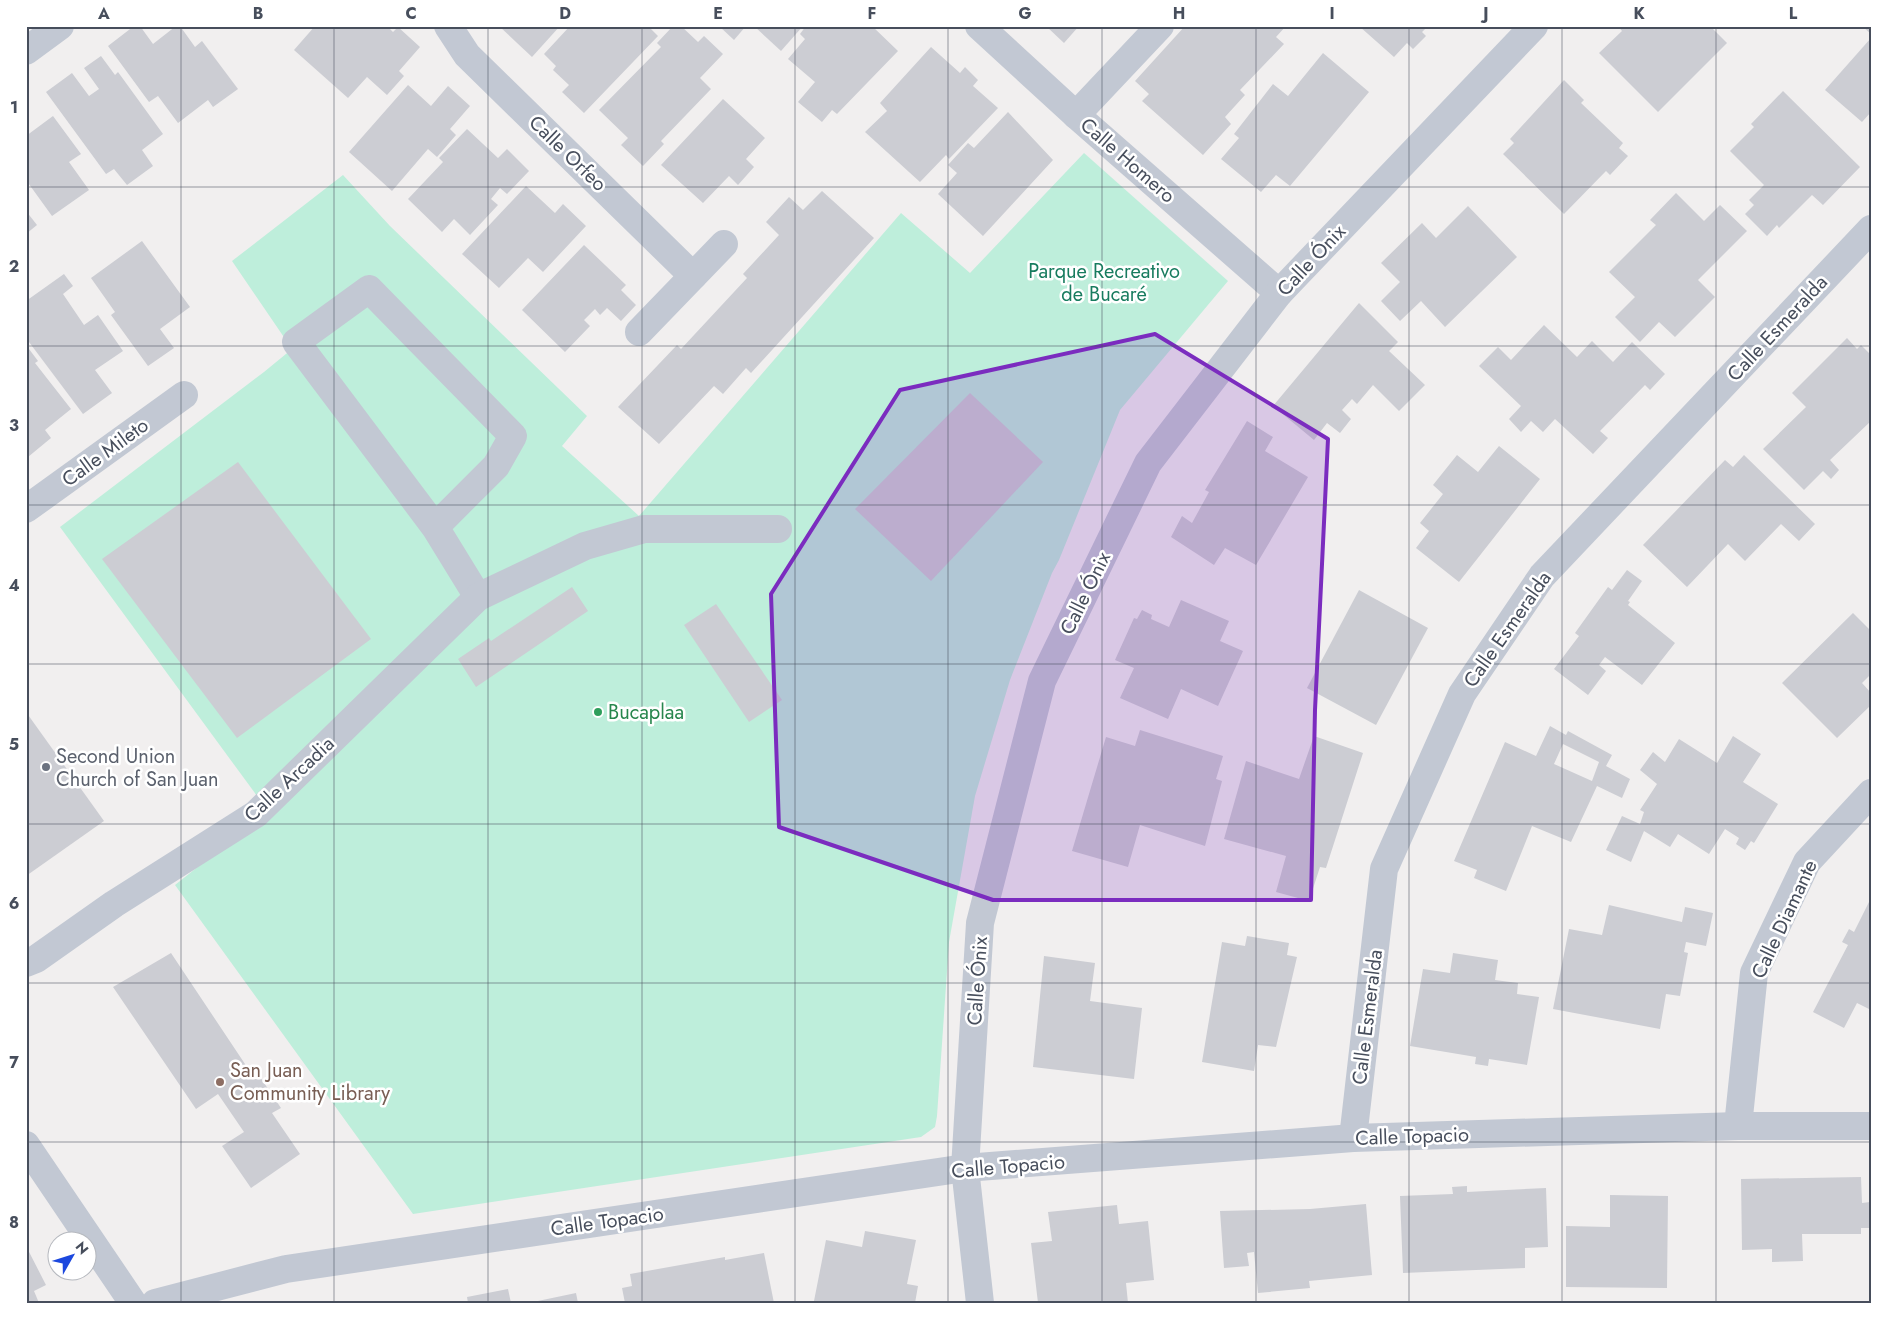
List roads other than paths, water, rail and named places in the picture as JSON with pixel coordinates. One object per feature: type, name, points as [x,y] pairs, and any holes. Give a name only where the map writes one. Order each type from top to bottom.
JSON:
[{"type":"street","points":[[26,51],[60,26]]},
{"type":"street","name":"Calle Orfeo","points":[[448,26],[467,55],[693,276]]},
{"type":"street","name":"Calle Homero","points":[[979,26],[1076,115],[1279,293]]},
{"type":"street","points":[[1076,115],[1160,26]]},
{"type":"street","name":"Calle Ónix","points":[[980,1303],[965,1168],[980,923],[1042,681],[1148,463],[1279,293],[1534,26]]},
{"type":"street","name":"Calle Esmeralda","points":[[1353,1138],[1384,869],[1462,694],[1542,576],[1871,229]]},
{"type":"street","points":[[640,332],[724,244]]},
{"type":"street","points":[[435,527],[496,466],[513,436],[368,289],[296,342],[435,527],[478,597]]},
{"type":"street","name":"Calle Mileto","points":[[26,509],[184,395]]},
{"type":"street","name":"Calle Arcadia","points":[[26,963],[36,959],[114,904],[256,814],[478,597],[586,546],[644,529],[778,529]]},
{"type":"street","name":"Calle Diamante","points":[[1738,1126],[1754,973],[1807,862],[1871,793]]},
{"type":"street","name":"Calle Topacio","points":[[155,1303],[286,1269],[965,1168],[1353,1138],[1738,1126],[1871,1126]]},
{"type":"street","points":[[26,1145],[133,1303]]},
{"type":"place","name":"Bucaplaa","points":[[598,712]]},
{"type":"place","name":"Second Union Church of San Juan","points":[[46,767]]},
{"type":"place","name":"San Juan Community Library","points":[[220,1082]]},
{"type":"park label","name":"Parque Recreativo de Bucaré","points":[[1104,282]]}]
